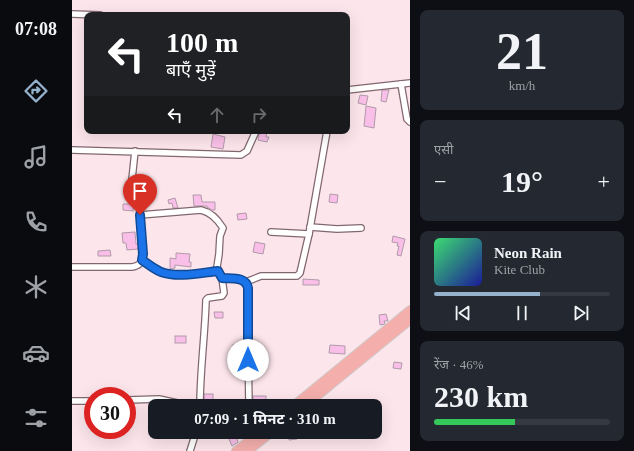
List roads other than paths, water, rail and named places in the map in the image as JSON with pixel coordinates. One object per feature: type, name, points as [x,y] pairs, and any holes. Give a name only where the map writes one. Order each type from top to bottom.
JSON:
[{"type":"highway","points":[[302,399],[410,310]]},
{"type":"highway","points":[[314,399],[410,320]]},
{"type":"highway","points":[[236,451],[249,439]]},
{"type":"highway","points":[[250,451],[264,439]]},
{"type":"street","points":[[72,14],[84,14]]},
{"type":"street","points":[[350,90],[410,83]]},
{"type":"street","points":[[402,84],[407,119],[410,122]]},
{"type":"street","points":[[72,150],[241,155],[247,151],[255,134]]},
{"type":"street","points":[[222,278],[243,280],[246,282],[259,276],[297,276],[300,273],[309,234],[326,134]]},
{"type":"street","points":[[72,267],[132,267],[138,265],[142,260],[143,254],[139,200],[132,179],[135,151]]},
{"type":"street","points":[[140,215],[196,210],[207,211],[223,228],[220,236],[217,263],[218,271],[222,278],[223,294],[207,298],[206,301],[200,399]]},
{"type":"street","points":[[310,227],[337,229],[361,228]]},
{"type":"street","points":[[271,232],[309,234]]},
{"type":"street","points":[[142,260],[156,269],[169,274],[190,274],[218,271]]},
{"type":"street","points":[[246,282],[248,288],[249,399]]},
{"type":"street","points":[[136,400],[148,399]]},
{"type":"street","points":[[72,402],[84,401]]},
{"type":"street","points":[[190,451],[194,439]]}]
